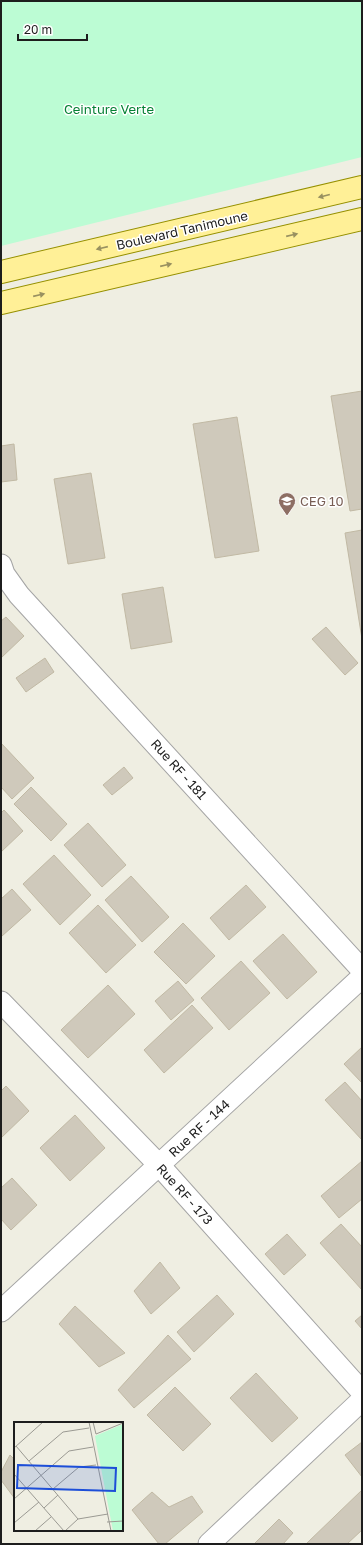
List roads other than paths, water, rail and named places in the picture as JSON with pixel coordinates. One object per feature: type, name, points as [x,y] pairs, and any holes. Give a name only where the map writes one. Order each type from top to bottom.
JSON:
[{"type":"main road","name":"Boulevard Tanimoune","points":[[1,272],[362,187]]},
{"type":"main road","points":[[1,303],[362,219]]},
{"type":"street","name":"Rue RF - 181","points":[[1,565],[4,574],[19,595],[362,970]]},
{"type":"street","name":"Rue RF - 144","points":[[1,1311],[362,978]]},
{"type":"street","name":"Rue RF - 173","points":[[1,1002],[159,1165],[362,1392]]},
{"type":"street","points":[[209,1544],[362,1400]]},
{"type":"place","name":"CEG 10","points":[[287,516]]},
{"type":"park label","name":"Ceinture Verte","points":[[109,109]]}]
